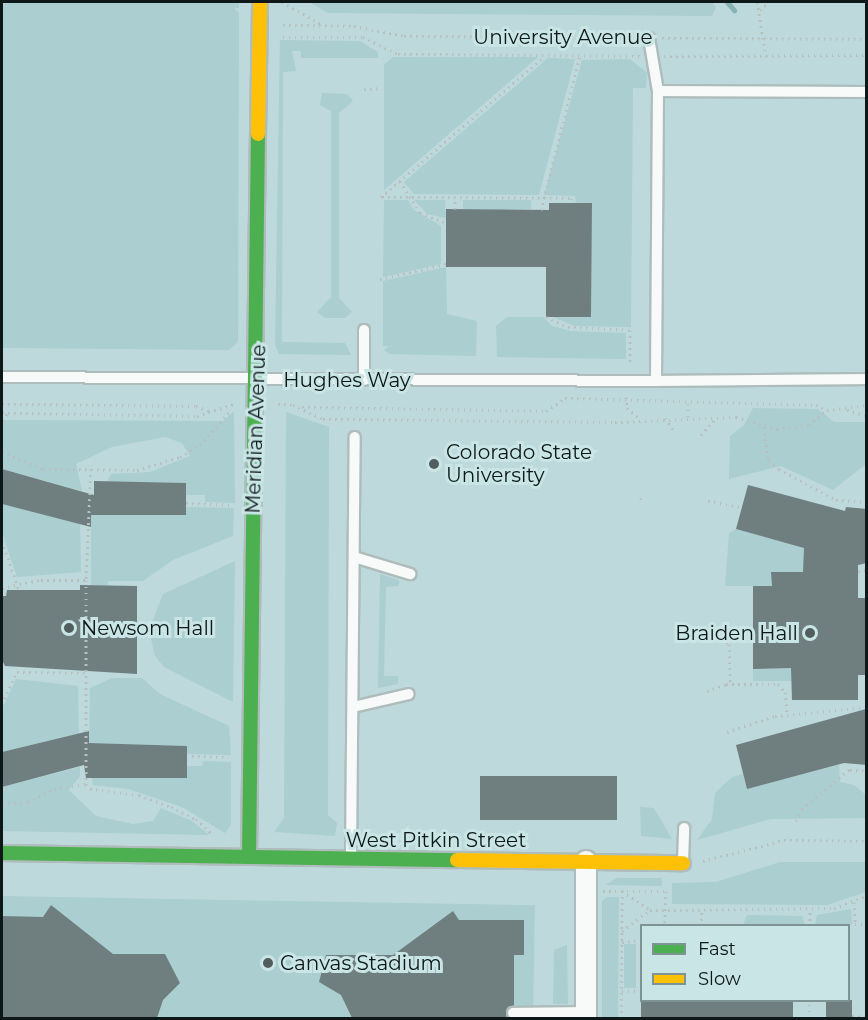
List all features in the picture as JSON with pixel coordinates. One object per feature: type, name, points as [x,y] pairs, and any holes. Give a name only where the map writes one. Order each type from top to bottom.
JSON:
[{"type":"street","name":"Meridian Avenue","points":[[249,857],[257,380],[260,2]]},
{"type":"street","name":"West Pitkin Street","points":[[2,853],[683,862]]},
{"type":"street","points":[[585,1015],[586,861]]},
{"type":"lane","points":[[649,38],[649,56],[657,91],[656,381]]},
{"type":"lane","points":[[657,91],[867,92]]},
{"type":"lane","points":[[364,330],[364,380]]},
{"type":"lane","name":"Hughes Way","points":[[2,377],[656,381],[867,379]]},
{"type":"lane","points":[[351,859],[355,437]]},
{"type":"lane","points":[[354,557],[410,574]]},
{"type":"lane","points":[[353,707],[410,694]]},
{"type":"lane","points":[[683,862],[684,828]]},
{"type":"lane","points":[[513,1012],[585,1015]]},
{"type":"path","points":[[281,2],[326,25]]},
{"type":"path","points":[[756,2],[760,10],[766,56]]},
{"type":"path","points":[[760,10],[769,2]]},
{"type":"path","name":"University Avenue","points":[[260,24],[326,25],[404,36],[867,39]]},
{"type":"path","points":[[283,38],[363,37],[398,54],[867,55]]},
{"type":"path","points":[[546,55],[381,197],[571,198],[571,203]]},
{"type":"path","points":[[540,210],[540,198],[580,56]]},
{"type":"path","points":[[364,89],[381,88]]},
{"type":"path","points":[[400,181],[420,213],[446,223]]},
{"type":"path","points":[[455,198],[455,209]]},
{"type":"path","points":[[380,279],[446,264]]},
{"type":"path","points":[[546,317],[568,327],[630,330],[630,364]]},
{"type":"path","points":[[626,397],[627,408],[641,418]]},
{"type":"path","points":[[274,403],[300,407],[546,411],[565,398],[626,397],[688,403],[816,405],[827,410],[847,410],[867,405]]},
{"type":"path","points":[[2,452],[43,469],[136,470],[180,457],[200,445],[237,403]]},
{"type":"path","points":[[2,413],[197,416],[243,403]]},
{"type":"path","points":[[688,403],[688,419]]},
{"type":"path","points":[[2,404],[196,406],[209,411]]},
{"type":"path","points":[[300,407],[323,420],[615,422],[641,418],[741,417],[763,427],[796,429],[827,410]]},
{"type":"path","points":[[847,410],[867,415]]},
{"type":"path","points":[[2,420],[8,413]]},
{"type":"path","points":[[664,418],[675,433]]},
{"type":"path","points":[[701,435],[715,419]]},
{"type":"path","points":[[763,427],[770,460],[779,469],[836,500],[867,502]]},
{"type":"path","points":[[91,469],[86,580],[86,784],[90,789],[139,795],[171,807],[196,819],[214,837]]},
{"type":"path","points":[[708,501],[742,507]]},
{"type":"path","points":[[852,502],[852,507]]},
{"type":"path","points":[[186,503],[239,505]]},
{"type":"path","points":[[2,541],[19,588]]},
{"type":"path","points":[[858,571],[867,570]]},
{"type":"path","points":[[2,588],[19,588],[42,580],[86,580]]},
{"type":"path","points":[[707,628],[729,644],[730,684]]},
{"type":"path","points":[[2,704],[17,672],[85,673]]},
{"type":"path","points":[[707,691],[730,684],[778,684],[785,692],[788,714]]},
{"type":"path","points":[[727,732],[788,714],[867,707]]},
{"type":"path","points":[[192,756],[235,757]]},
{"type":"path","points":[[796,820],[842,773],[851,769],[867,771]]},
{"type":"path","points":[[2,803],[28,802],[54,789],[86,784]]},
{"type":"path","points":[[683,862],[719,859],[777,841],[867,841]]},
{"type":"path","points":[[602,891],[666,891],[665,924]]},
{"type":"path","points":[[621,891],[650,910]]},
{"type":"path","points":[[621,891],[621,1018]]},
{"type":"path","points":[[621,931],[650,910],[810,909],[854,902],[867,896]]},
{"type":"path","points":[[854,902],[855,924],[867,924]]},
{"type":"path","points":[[701,924],[702,909]]},
{"type":"path","points":[[810,909],[810,924]]},
{"type":"path","points":[[621,942],[640,940]]},
{"type":"path","points":[[621,991],[640,991]]},
{"type":"path","points":[[809,1002],[809,1018]]},
{"type":"path","points":[[852,1016],[867,1017]]},
{"type":"shaded area","name":"Colorado State University","points":[[2,2],[866,2],[866,1018],[2,1018]]},
{"type":"shaded area","points":[[2,2],[239,2],[239,8],[234,8],[239,13],[238,342],[229,350],[2,348]]},
{"type":"shaded area","points":[[309,2],[712,2],[716,7],[712,16],[328,13]]},
{"type":"shaded area","points":[[280,35],[280,40],[360,41],[378,52],[378,58],[301,58],[301,51],[292,51],[296,71],[283,72],[282,342],[345,343],[351,355],[279,354],[275,345]]},
{"type":"shaded area","points":[[393,57],[538,57],[384,190],[384,65]]},
{"type":"shaded area","points":[[548,58],[575,59],[539,195],[414,194],[404,182]]},
{"type":"shaded area","points":[[630,59],[647,73],[646,88],[633,88],[631,327],[574,326],[553,317],[591,317],[575,196],[544,195],[582,60]]},
{"type":"shaded area","points":[[322,93],[347,94],[353,101],[339,113],[339,298],[352,312],[345,318],[325,318],[317,312],[331,297],[331,111],[320,105]]},
{"type":"shaded area","points":[[384,200],[408,200],[414,210],[441,226],[441,264],[383,277]]},
{"type":"shaded area","points":[[414,200],[445,200],[446,218],[427,214]]},
{"type":"shaded area","points":[[463,200],[531,200],[531,209],[463,209]]},
{"type":"shaded area","points":[[446,267],[447,314],[477,321],[476,356],[389,354],[384,350],[390,346],[383,346],[383,281]]},
{"type":"shaded area","points":[[507,317],[543,317],[552,326],[571,331],[626,333],[626,359],[497,357],[496,326]]},
{"type":"shaded area","points":[[753,408],[818,409],[834,422],[866,422],[866,464],[833,490],[781,466],[729,479],[730,436],[744,425]]},
{"type":"shaded area","points":[[234,411],[235,503],[205,502],[205,495],[186,495],[186,483],[107,482],[111,474],[150,472],[190,456],[182,443],[165,437],[112,447],[76,464],[82,491],[2,469],[2,420],[223,421]]},
{"type":"shaded area","points":[[286,412],[329,427],[328,815],[337,823],[335,836],[274,832],[284,818]]},
{"type":"shaded area","points":[[2,504],[80,523],[81,572],[17,577],[2,533]]},
{"type":"shaded area","points":[[186,507],[234,508],[233,536],[173,560],[143,581],[108,581],[107,590],[91,590],[91,515],[186,515]]},
{"type":"shaded area","points":[[736,529],[832,555],[804,564],[803,572],[772,572],[772,586],[725,586],[729,533]]},
{"type":"shaded area","points":[[235,561],[233,702],[164,667],[155,656],[149,630],[163,594]]},
{"type":"shaded area","points":[[380,574],[399,580],[399,586],[386,587],[384,676],[398,676],[398,684],[378,688]]},
{"type":"shaded area","points":[[753,668],[792,668],[792,681],[753,681]]},
{"type":"shaded area","points":[[112,678],[142,678],[160,694],[229,726],[231,755],[187,754],[187,746],[89,743],[90,688]]},
{"type":"shaded area","points":[[16,679],[78,686],[79,744],[73,735],[2,752],[2,709]]},
{"type":"shaded area","points":[[203,761],[231,762],[231,825],[225,833],[182,807],[128,789],[93,785],[92,778],[186,778],[187,766],[202,766]]},
{"type":"shaded area","points":[[839,765],[840,782],[854,785],[866,795],[866,818],[771,819],[697,840],[712,819],[715,793],[732,777],[743,774],[747,788]]},
{"type":"shaded area","points":[[80,767],[80,776],[69,790],[96,816],[133,824],[153,821],[161,808],[192,821],[209,835],[2,831],[2,787]]},
{"type":"shaded area","points":[[640,807],[654,808],[672,839],[641,836]]},
{"type":"shaded area","points":[[780,862],[866,862],[866,892],[827,905],[672,904],[672,883],[716,882]]},
{"type":"shaded area","points":[[617,878],[662,878],[662,886],[605,885]]},
{"type":"shaded area","name":"Canvas Stadium","points":[[2,896],[535,905],[533,1018],[2,1018]]},
{"type":"shaded area","points":[[607,897],[619,897],[618,1018],[602,1018],[602,901]]},
{"type":"shaded area","points":[[851,909],[852,924],[815,924],[817,915]]},
{"type":"shaded area","points":[[747,915],[802,916],[805,924],[743,924]]},
{"type":"shaded area","points":[[624,944],[636,944],[636,988],[624,988]]},
{"type":"shaded area","points":[[567,945],[568,1004],[553,1004],[554,950]]},
{"type":"building","points":[[549,203],[592,203],[591,317],[546,317],[546,267],[446,267],[446,209],[549,210]]},
{"type":"building","points":[[2,469],[94,495],[94,481],[186,483],[186,515],[91,515],[91,527],[2,504]]},
{"type":"building","name":"Braiden Hall","points":[[748,485],[845,511],[846,507],[867,509],[867,563],[858,565],[858,598],[867,598],[867,675],[858,675],[858,700],[792,700],[791,668],[753,669],[753,586],[772,586],[771,572],[803,572],[804,548],[736,529]]},
{"type":"building","points":[[80,585],[137,586],[137,674],[5,666],[2,660],[2,596],[6,596],[7,590],[80,590]]},
{"type":"building","points":[[866,709],[867,765],[844,763],[747,789],[736,745]]},
{"type":"building","points":[[89,731],[89,743],[187,746],[187,778],[86,778],[84,765],[2,787],[2,752]]},
{"type":"building","points":[[480,776],[617,776],[617,820],[480,820]]},
{"type":"building","points":[[51,905],[113,954],[165,954],[180,983],[163,1000],[157,1018],[2,1018],[2,916],[43,917]]},
{"type":"building","points":[[453,911],[459,920],[524,920],[524,955],[514,955],[514,1005],[506,1010],[508,1018],[352,1018],[341,995],[319,982],[326,955],[393,955]]},
{"type":"building","points":[[852,1000],[852,1018],[826,1018],[826,1002],[850,1002]]},
{"type":"building","points":[[641,1002],[793,1002],[793,1018],[641,1018]]},
{"type":"waterway","points":[[727,2],[734,10]]},
{"type":"traffic: fast","points":[[249,857],[258,134]]},
{"type":"traffic: fast","points":[[2,853],[457,860]]},
{"type":"traffic: slow","points":[[258,134],[260,2]]},
{"type":"traffic: slow","points":[[457,860],[683,863]]},
{"type":"place","name":"Colorado State University","points":[[434,464]]},
{"type":"place","name":"Newsom Hall","points":[[69,628]]},
{"type":"place","name":"Braiden Hall","points":[[810,633]]},
{"type":"place","name":"Canvas Stadium","points":[[268,963]]}]
